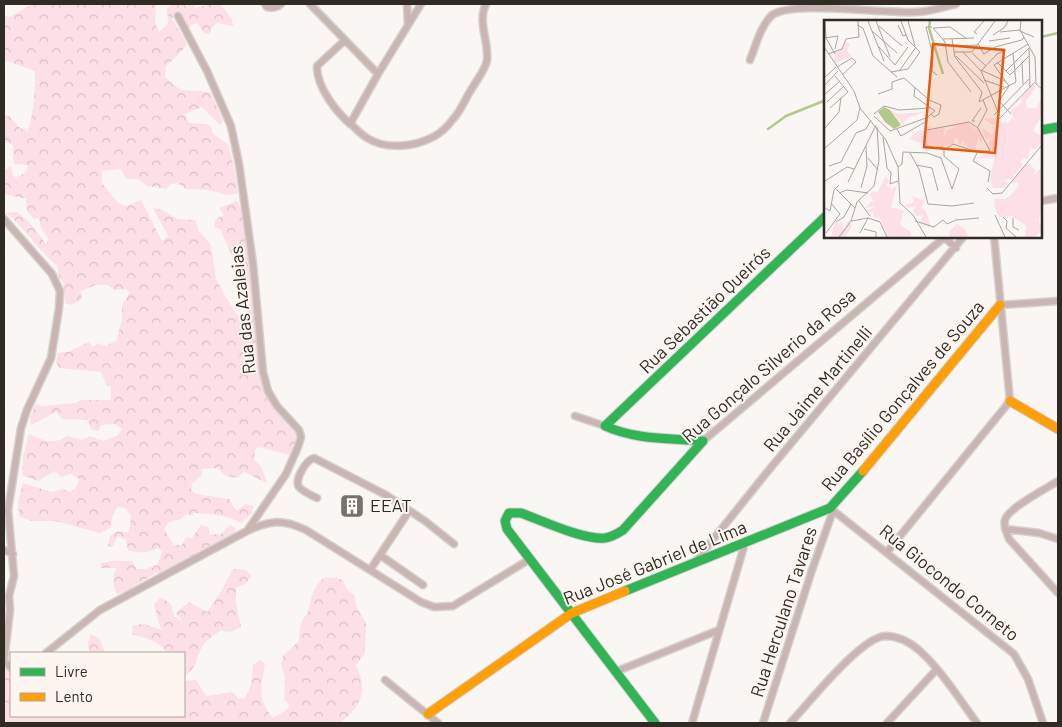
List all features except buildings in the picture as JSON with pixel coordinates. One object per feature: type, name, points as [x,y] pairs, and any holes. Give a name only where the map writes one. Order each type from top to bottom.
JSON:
[{"type":"street","points":[[265,4],[267,7],[272,8],[281,4]]},
{"type":"street","points":[[310,4],[378,74]]},
{"type":"street","points":[[407,4],[408,26]]},
{"type":"street","points":[[350,124],[421,4]]},
{"type":"street","points":[[344,41],[316,66],[319,83],[329,100],[350,124],[368,139],[384,145],[404,146],[433,137],[455,118],[487,62],[483,21],[483,10],[486,4]]},
{"type":"street","points":[[750,60],[762,28],[772,15],[783,8],[798,5],[915,12],[956,4]]},
{"type":"street","name":"Rua das Azaleias","points":[[47,652],[100,610],[247,531],[286,474],[301,437],[299,430],[277,406],[268,391],[263,372],[254,264],[239,164],[231,126],[207,71],[178,16]]},
{"type":"street","points":[[1042,130],[1058,127]]},
{"type":"street","points":[[1042,201],[1058,198]]},
{"type":"street","name":"Rua Sebastião Queirós","points":[[605,426],[711,328],[824,218]]},
{"type":"street","points":[[4,219],[52,274],[60,291],[51,358],[27,410],[22,428],[8,510],[14,576],[9,596],[4,661],[10,667]]},
{"type":"street","name":"Rua Gonçalo Silverio da Rosa","points":[[530,559],[508,530],[505,522],[509,513],[521,513],[591,538],[606,538],[616,535],[660,491],[704,441],[944,238]]},
{"type":"street","points":[[946,238],[956,248]]},
{"type":"street","name":"Rua Jaime Martinelli","points":[[695,562],[768,471],[963,238]]},
{"type":"street","points":[[887,552],[1010,401],[994,238]]},
{"type":"street","points":[[1000,305],[1058,301]]},
{"type":"street","name":"Rua Basílio Gonçalves de Souza","points":[[832,510],[1000,305]]},
{"type":"street","points":[[1010,401],[1058,429]]},
{"type":"street","points":[[575,416],[605,426],[614,432],[646,437],[704,441]]},
{"type":"street","points":[[317,498],[302,490],[297,481],[307,461],[314,458],[386,496],[454,544]]},
{"type":"street","points":[[1058,481],[1010,513],[1005,520],[1005,529],[1014,547],[1058,593]]},
{"type":"street","name":"Rua José Gabriel de Lima","points":[[428,714],[572,613],[695,562],[832,510]]},
{"type":"street","name":"Rua Giocondo Corneto","points":[[832,510],[1014,654],[1028,679],[1043,723]]},
{"type":"street","name":"Rua Herculano Tavares","points":[[764,723],[832,510]]},
{"type":"street","points":[[370,570],[409,511]]},
{"type":"street","points":[[247,531],[270,522],[291,523],[306,530],[421,602],[434,608],[460,603],[530,559],[655,723]]},
{"type":"street","points":[[1005,529],[1039,533],[1058,539]]},
{"type":"street","points":[[692,723],[745,543]]},
{"type":"street","points":[[4,550],[13,554]]},
{"type":"street","points":[[380,555],[423,585]]},
{"type":"street","points":[[615,672],[719,630]]},
{"type":"street","points":[[790,723],[849,659],[871,641],[885,636],[903,639],[919,650],[937,669],[977,723]]},
{"type":"street","points":[[887,723],[937,669]]},
{"type":"street","points":[[385,680],[438,723]]},
{"type":"street","points":[[766,716],[768,723]]},
{"type":"green space","points":[[32,4],[156,4],[155,22],[159,32],[168,24],[167,9],[171,4],[184,4],[187,7],[188,4],[194,4],[195,8],[220,4],[232,19],[233,26],[217,23],[211,28],[210,33],[205,34],[197,23],[191,25],[189,29],[182,17],[174,13],[172,19],[187,44],[166,66],[165,77],[183,90],[211,93],[223,121],[220,125],[202,107],[185,114],[189,123],[206,124],[211,127],[213,134],[228,144],[238,193],[227,195],[209,190],[185,189],[178,183],[171,184],[166,189],[147,186],[138,179],[126,179],[121,169],[102,171],[102,183],[118,203],[126,206],[141,200],[162,241],[168,236],[153,208],[160,209],[178,219],[195,220],[199,231],[211,245],[216,279],[238,316],[247,313],[250,303],[245,274],[234,261],[220,229],[214,227],[216,219],[224,215],[219,208],[237,201],[242,212],[255,303],[258,356],[262,384],[274,408],[297,435],[294,451],[290,455],[258,447],[255,450],[254,460],[261,466],[267,483],[244,472],[237,478],[226,475],[218,468],[202,469],[202,475],[192,484],[191,489],[195,494],[230,499],[237,511],[245,504],[254,506],[251,514],[241,523],[224,516],[193,513],[193,515],[185,515],[181,519],[169,522],[164,529],[174,545],[182,545],[186,537],[192,538],[201,525],[209,527],[209,535],[221,534],[230,525],[235,528],[235,533],[221,543],[160,573],[156,573],[126,591],[117,594],[113,581],[117,568],[101,568],[101,563],[132,561],[137,569],[145,569],[157,565],[163,551],[158,548],[143,552],[128,550],[126,540],[118,536],[112,547],[108,546],[110,536],[117,531],[129,532],[131,517],[126,508],[117,507],[112,517],[110,528],[100,533],[55,521],[31,521],[19,516],[18,501],[23,483],[51,492],[62,489],[71,492],[77,486],[79,479],[71,474],[61,477],[55,471],[38,481],[22,475],[23,456],[29,434],[48,441],[57,441],[67,436],[82,440],[90,436],[104,441],[118,435],[122,429],[115,424],[101,425],[98,431],[91,429],[87,420],[62,419],[56,412],[31,425],[30,417],[36,404],[42,406],[76,403],[81,400],[111,400],[111,387],[106,385],[101,372],[59,368],[56,362],[58,353],[68,352],[89,342],[93,347],[98,343],[105,346],[116,341],[122,320],[122,306],[130,292],[125,289],[114,290],[107,285],[96,285],[81,291],[82,299],[72,305],[65,303],[63,282],[59,277],[57,266],[12,217],[5,213],[17,212],[30,223],[47,245],[48,238],[41,228],[39,218],[34,219],[27,211],[26,199],[4,194],[4,171],[11,166],[13,175],[16,178],[26,172],[28,165],[15,165],[13,145],[4,141],[4,117],[9,116],[20,128],[28,131],[34,101],[35,71],[4,60],[4,16],[10,17]]},
{"type":"green space","points":[[233,569],[246,570],[252,576],[245,584],[236,588],[236,603],[241,627],[231,632],[221,630],[210,638],[201,649],[194,667],[185,676],[185,652],[166,652],[156,643],[132,634],[133,625],[144,624],[162,630],[154,604],[161,597],[171,604],[174,616],[184,623],[176,613],[189,602],[207,612]]},
{"type":"green space","points":[[325,577],[343,580],[347,590],[355,596],[356,606],[366,623],[365,653],[356,665],[362,683],[361,697],[358,704],[340,723],[4,723],[4,667],[10,671],[10,717],[185,717],[185,681],[196,680],[206,696],[233,692],[238,698],[243,699],[250,688],[253,665],[259,660],[265,663],[262,698],[273,718],[286,710],[290,705],[284,699],[285,678],[281,664],[283,656],[299,641],[301,623],[307,614],[314,590]]},
{"type":"green space","points":[[91,634],[100,639],[105,652],[89,652],[88,644]]},
{"type":"waterway","points":[[1042,37],[1058,33]]},
{"type":"waterway","points":[[768,129],[786,116],[824,101]]},
{"type":"traffic: fast","points":[[1042,130],[1058,127]]},
{"type":"traffic: fast","points":[[703,441],[641,436],[617,431],[605,426],[824,218]]},
{"type":"traffic: fast","points":[[655,723],[507,529],[505,521],[509,513],[521,513],[586,536],[596,538],[612,536],[623,530],[703,441]]},
{"type":"traffic: fast","points":[[625,591],[830,508],[863,471]]},
{"type":"traffic: slow","points":[[863,471],[1000,305]]},
{"type":"traffic: slow","points":[[1010,401],[1058,429]]},
{"type":"traffic: slow","points":[[428,714],[572,613],[625,591]]},
{"type":"place","name":"EEAT","points":[[352,506]]}]
